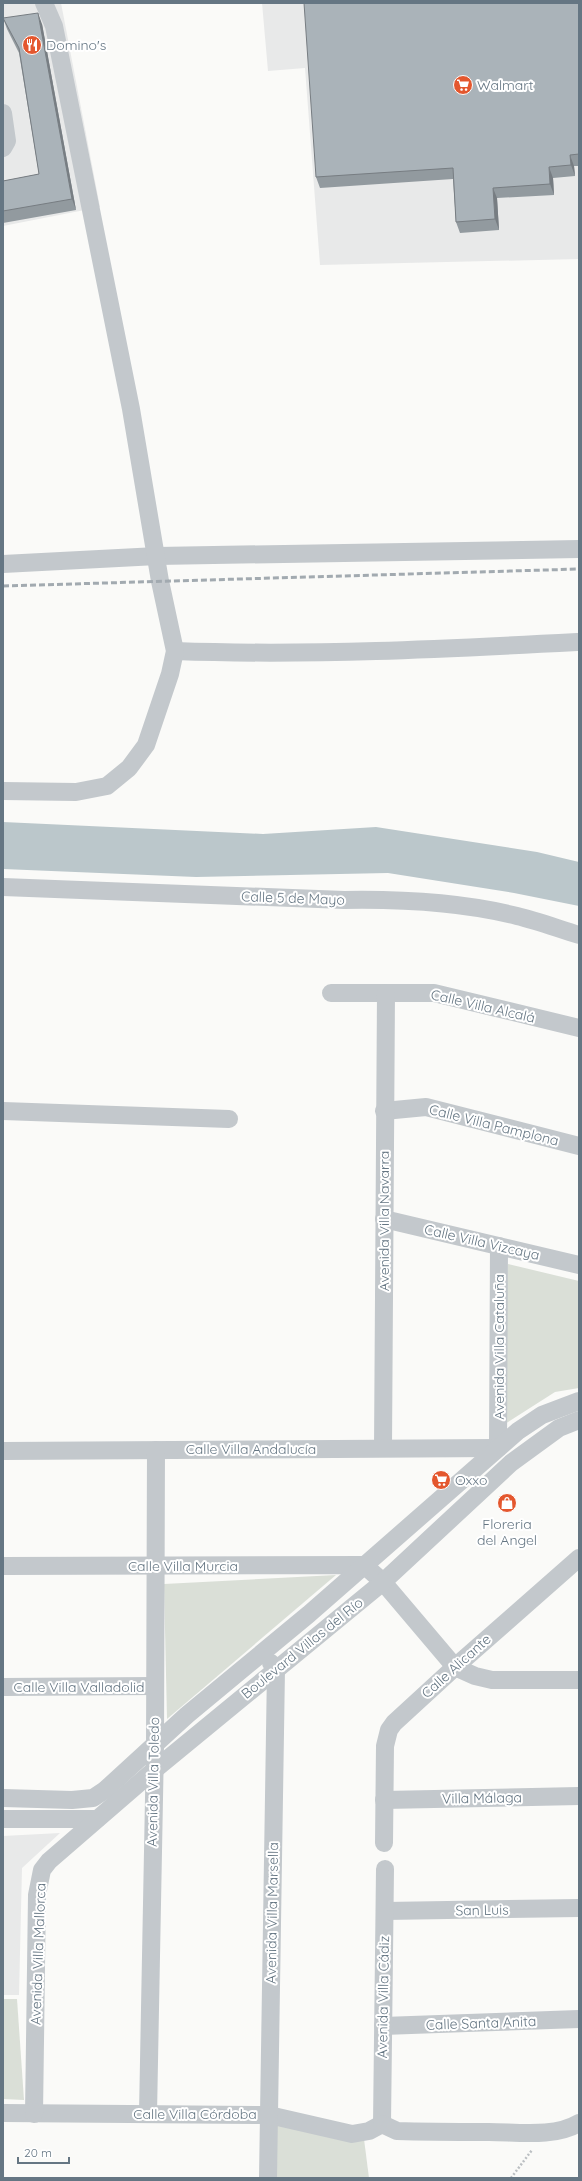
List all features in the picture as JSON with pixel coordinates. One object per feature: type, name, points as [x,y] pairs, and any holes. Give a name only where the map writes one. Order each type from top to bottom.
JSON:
[{"type":"street","points":[[3,791],[76,792],[107,786],[129,768],[146,745],[170,674],[175,651],[160,581],[131,409],[54,26],[44,3]]},
{"type":"street","points":[[3,113],[7,141],[3,148]]},
{"type":"street","points":[[3,564],[157,556],[579,548]]},
{"type":"street","points":[[175,651],[262,654],[386,652],[579,642]]},
{"type":"street","name":"Calle 5 de Mayo","points":[[3,887],[344,900],[388,899],[452,904],[518,916],[579,935]]},
{"type":"street","name":"Calle Villa Alcalá","points":[[332,993],[434,993],[579,1028]]},
{"type":"street","name":"Avenida Villa Navarra","points":[[383,1448],[384,1111],[386,994]]},
{"type":"street","name":"Calle Villa Pamplona","points":[[384,1111],[426,1107],[579,1146]]},
{"type":"street","points":[[3,1111],[228,1119]]},
{"type":"street","name":"Calle Villa Vizcaya","points":[[384,1219],[579,1265]]},
{"type":"street","name":"Avenida Villa Cataluña","points":[[498,1448],[499,1246]]},
{"type":"street","name":"Boulevard Villas del Río","points":[[3,1798],[72,1800],[93,1798],[105,1790],[155,1746],[187,1715],[263,1652],[498,1448],[542,1415],[579,1401]]},
{"type":"street","name":"Boulevard Villas del Río","points":[[97,1819],[276,1669],[383,1582],[511,1463],[559,1428],[579,1420]]},
{"type":"street","points":[[498,1448],[511,1463]]},
{"type":"street","name":"Calle Villa Andalucía","points":[[3,1451],[498,1448]]},
{"type":"street","name":"Avenida Villa Toledo","points":[[148,2114],[153,1771],[155,1746],[154,1686],[156,1450]]},
{"type":"street","name":"Calle Alicante","points":[[384,1800],[386,1746],[389,1730],[455,1666],[579,1558]]},
{"type":"street","points":[[364,1565],[383,1582],[455,1666],[475,1676],[492,1680],[579,1680]]},
{"type":"street","name":"Calle Villa Murcia","points":[[3,1566],[364,1565]]},
{"type":"street","points":[[263,1652],[276,1669]]},
{"type":"street","name":"Avenida Villa Marsella","points":[[268,2178],[276,1669]]},
{"type":"street","name":"Calle Villa Valladolid","points":[[3,1687],[154,1686]]},
{"type":"street","name":"Villa Málaga","points":[[384,1800],[579,1796]]},
{"type":"street","points":[[384,1800],[384,1843]]},
{"type":"street","points":[[3,1819],[97,1819]]},
{"type":"street","name":"Avenida Villa Mallorca","points":[[34,2114],[39,1880],[42,1870],[49,1861],[97,1819]]},
{"type":"street","name":"Avenida Villa Cádiz","points":[[382,2124],[385,1869]]},
{"type":"street","name":"San Luis","points":[[385,1911],[579,1908]]},
{"type":"street","name":"Calle Santa Anita","points":[[383,2026],[579,2019]]},
{"type":"street","name":"Calle Villa Córdoba","points":[[3,2113],[269,2115],[352,2134],[369,2130],[382,2124]]},
{"type":"street","points":[[382,2124],[397,2131],[532,2132],[560,2131],[571,2128],[579,2123]]},
{"type":"path","points":[[511,2178],[532,2152],[532,2132]]},
{"type":"shaded area","points":[[3,3],[61,3],[100,207],[3,226]]},
{"type":"shaded area","points":[[262,3],[579,3],[579,259],[320,265],[305,68],[268,71]]},
{"type":"shaded area","points":[[3,822],[263,834],[376,827],[537,852],[579,862],[579,906],[514,893],[388,873],[196,877],[3,869]]},
{"type":"shaded area","points":[[508,1264],[579,1281],[579,1388],[555,1392],[500,1427]]},
{"type":"shaded area","points":[[336,1575],[167,1719],[164,1584]]},
{"type":"shaded area","points":[[60,1833],[22,1868],[19,1995],[3,1995],[3,1836]]},
{"type":"shaded area","points":[[3,1999],[17,1999],[24,2100],[3,2099]]},
{"type":"shaded area","points":[[273,2120],[364,2139],[369,2178],[272,2178]]},
{"type":"building","points":[[304,3],[579,3],[579,154],[570,155],[571,165],[549,167],[550,184],[493,188],[495,219],[456,222],[453,168],[316,177]]},
{"type":"building","points":[[38,13],[72,199],[3,211],[3,181],[39,174],[19,48],[3,18]]},
{"type":"railway","points":[[3,586],[579,569]]},
{"type":"place","name":"Domino's","points":[[32,45]]},
{"type":"place","name":"Walmart","points":[[463,85]]},
{"type":"place","name":"Oxxo","points":[[441,1480]]},
{"type":"place","name":"Floreria del Angel","points":[[507,1503]]}]
